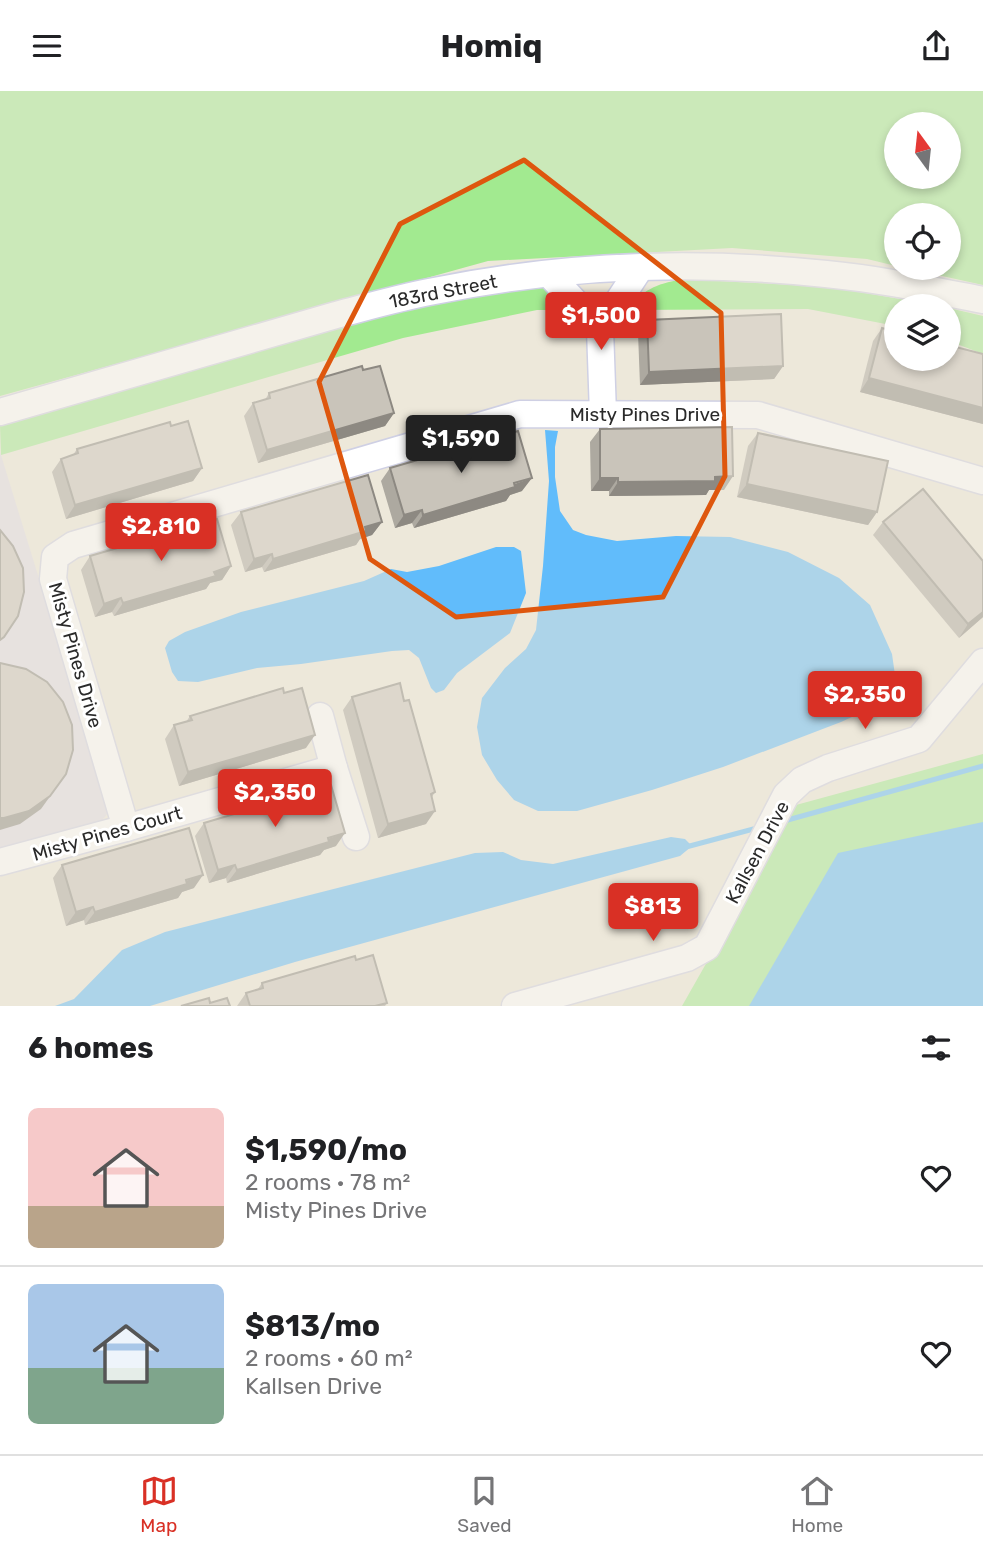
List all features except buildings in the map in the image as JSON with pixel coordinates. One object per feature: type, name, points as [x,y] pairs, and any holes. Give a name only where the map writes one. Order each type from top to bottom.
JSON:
[{"type":"street","name":"183rd Street","points":[[0,412],[393,300],[475,284],[550,274],[640,268],[766,268],[877,280],[983,300]]},
{"type":"street","points":[[603,414],[600,329],[640,268]]},
{"type":"street","points":[[550,274],[600,329]]},
{"type":"street","name":"Misty Pines Drive","points":[[126,828],[53,579],[55,557],[73,545],[520,414],[758,415],[983,481]]},
{"type":"street","name":"Kallsen Drive","points":[[514,1006],[687,958],[707,947],[786,795],[802,780],[828,768],[919,739],[983,662]]},
{"type":"street","points":[[320,716],[356,837]]},
{"type":"street","name":"Misty Pines Court","points":[[0,862],[334,768]]},
{"type":"highlighted area","points":[[524,160],[721,313],[725,476],[663,597],[456,617],[370,559],[319,382],[400,224]]},
{"type":"shaded area","points":[[0,452],[109,812],[98,825],[0,853]]},
{"type":"green space","points":[[0,91],[983,91],[983,285],[960,280],[961,203],[884,203],[884,263],[867,259],[732,248],[488,261],[0,396]]},
{"type":"green space","points":[[683,279],[830,287],[884,296],[884,324],[808,309],[624,310],[650,289]]},
{"type":"green space","points":[[520,287],[550,288],[571,310],[537,310],[403,338],[1,455],[0,425],[392,312]]},
{"type":"green space","points":[[961,311],[983,316],[983,354],[961,346]]},
{"type":"green space","points":[[983,754],[983,1006],[682,1006],[796,805]]},
{"type":"water","points":[[545,430],[558,431],[555,477],[560,511],[573,530],[617,541],[676,536],[730,537],[788,552],[839,578],[870,605],[892,654],[895,675],[890,695],[876,706],[841,722],[723,767],[577,811],[538,811],[514,800],[497,780],[482,755],[477,727],[482,698],[505,668],[526,649],[536,630],[549,481]]},
{"type":"water","points":[[496,547],[514,547],[521,551],[526,593],[510,633],[457,673],[444,690],[436,693],[431,688],[419,658],[409,650],[257,668],[198,682],[178,681],[172,672],[165,648],[169,641],[185,632],[241,612],[364,581],[391,569],[407,572],[439,566]]},
{"type":"water","points":[[983,822],[983,1006],[749,1006],[838,853]]},
{"type":"water","points":[[671,837],[685,839],[692,846],[680,856],[295,962],[150,1006],[55,1006],[74,999],[122,950],[165,932],[475,853],[503,852],[521,860],[553,864]]},
{"type":"waterway","points":[[784,821],[983,766]]},
{"type":"waterway","points":[[686,847],[761,827]]}]
